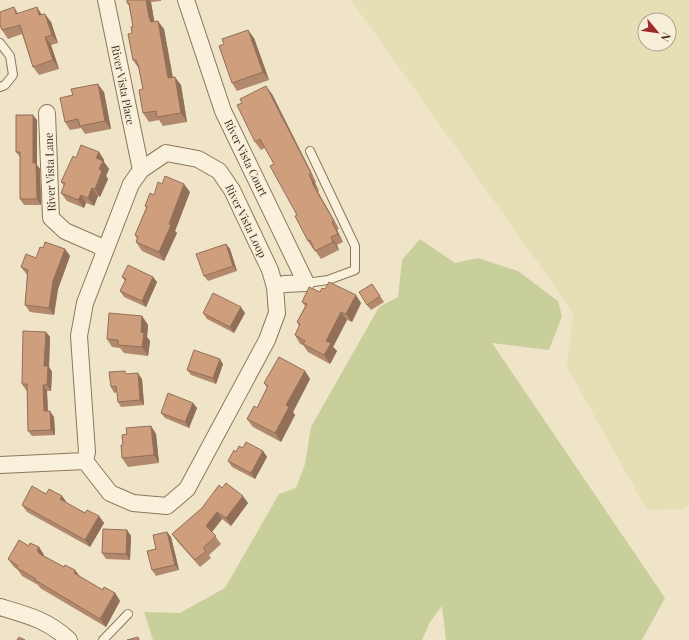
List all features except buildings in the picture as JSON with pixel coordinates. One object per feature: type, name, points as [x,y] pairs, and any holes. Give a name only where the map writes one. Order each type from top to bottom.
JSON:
[{"type":"street","name":"River Vista Place","points":[[106,0],[141,170]]},
{"type":"street","name":"River Vista Court","points":[[186,0],[223,111],[306,282]]},
{"type":"street","name":"River Vista Lane","points":[[47,112],[51,218],[65,231],[97,244],[104,250]]},
{"type":"street","name":"River Vista Loop","points":[[166,154],[198,159],[220,171],[232,190],[270,270],[275,287],[277,313],[267,340],[187,489],[167,506],[134,503],[110,493],[86,461],[87,452],[79,336],[85,303],[104,250],[131,184],[141,170],[166,154]]},
{"type":"street","points":[[275,287],[284,284],[306,282]]},
{"type":"street","points":[[0,465],[86,461]]},
{"type":"street","points":[[0,607],[32,616],[62,633],[70,640]]},
{"type":"lane","points":[[0,43],[10,56],[13,75],[0,87]]},
{"type":"lane","points":[[306,282],[328,280],[355,270],[355,246],[310,151]]},
{"type":"lane","points":[[103,640],[128,614]]},
{"type":"shaded area","points":[[351,0],[689,0],[689,506],[680,509],[647,510],[567,367],[573,312]]},
{"type":"green space","points":[[420,239],[455,263],[478,258],[518,271],[558,301],[562,316],[549,350],[492,343],[665,598],[642,640],[446,640],[442,606],[430,622],[422,640],[153,640],[144,612],[180,613],[225,588],[279,494],[296,488],[305,464],[311,427],[379,307],[398,297],[402,260]]}]
